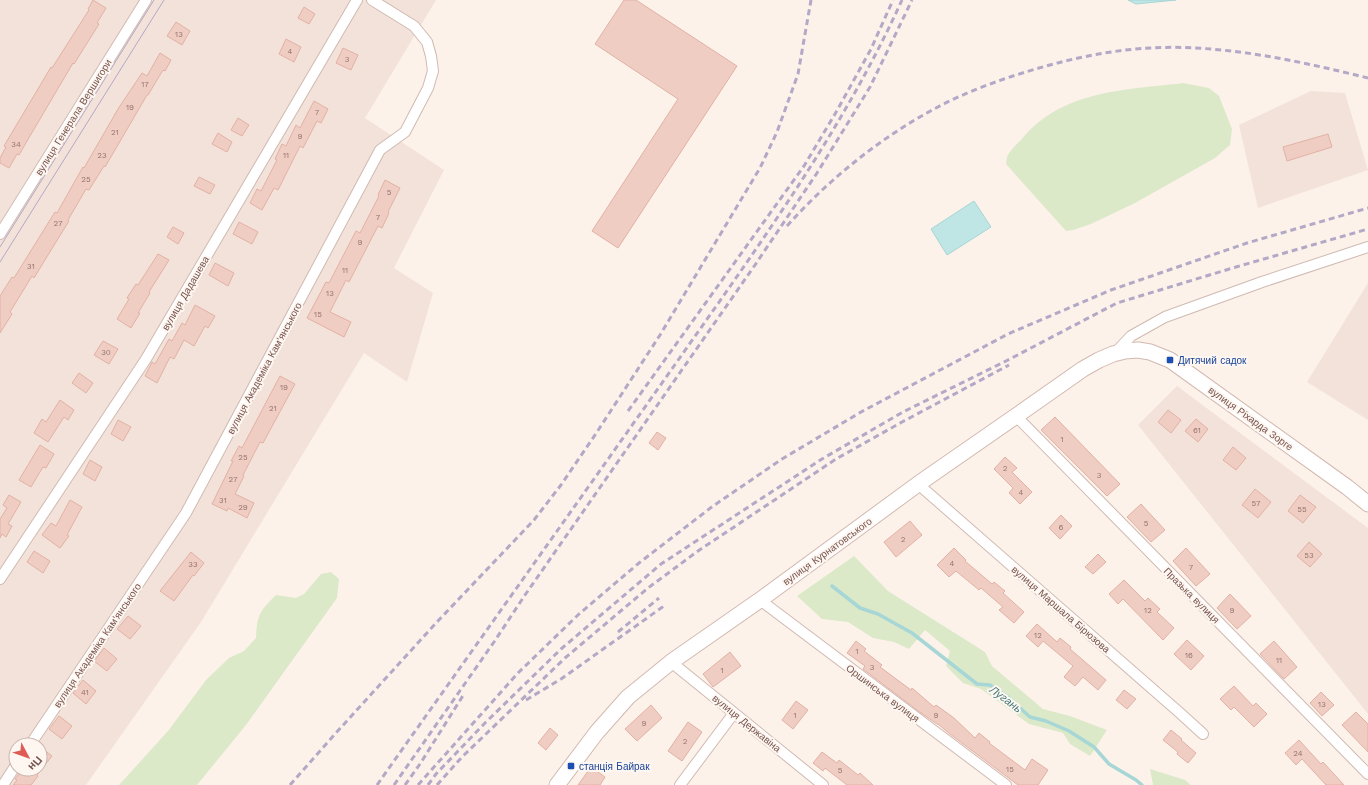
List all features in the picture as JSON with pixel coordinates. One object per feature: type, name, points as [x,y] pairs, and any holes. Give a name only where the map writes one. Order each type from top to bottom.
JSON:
[{"type":"street","name":"вулиця Генерала Вершигори","points":[[0,234],[146,0]]},
{"type":"street","name":"вулиця Дадашева","points":[[0,579],[146,359],[357,0]]},
{"type":"street","name":"вулиця Академіка Кам'янського","points":[[35,737],[186,513],[380,150],[405,132],[428,88],[433,71],[427,42],[414,26],[372,0]]},
{"type":"street","points":[[1119,352],[1131,336],[1165,317],[1262,282],[1366,250]]},
{"type":"street","name":"вулиця Ріхарда Зорге","points":[[1119,352],[1138,350],[1150,352],[1170,360],[1347,487],[1368,504]]},
{"type":"street","name":"вулиця Курнатовського","points":[[557,785],[597,732],[628,697],[671,662],[760,600],[918,484],[1083,369],[1099,360],[1119,352]]},
{"type":"street","name":"Празька вулиця","points":[[1016,416],[1368,774]]},
{"type":"street","name":"вулиця Маршала Бірюзова","points":[[918,484],[1203,734]]},
{"type":"street","points":[[1347,487],[1368,495]]},
{"type":"street","name":"Оршинська вулиця","points":[[760,600],[1006,785]]},
{"type":"street","name":"вулиця Державіна","points":[[671,662],[823,785]]},
{"type":"street","points":[[680,785],[734,713]]},
{"type":"shaded area","points":[[0,0],[436,0],[365,118],[444,170],[394,268],[433,293],[407,382],[364,353],[201,622],[86,785],[0,785]]},
{"type":"shaded area","points":[[1311,91],[1345,93],[1368,170],[1258,208],[1239,125]]},
{"type":"shaded area","points":[[1368,283],[1368,420],[1307,382]]},
{"type":"shaded area","points":[[1177,386],[1368,528],[1368,714],[1138,425]]},
{"type":"green space","points":[[1183,83],[1209,88],[1219,96],[1232,129],[1230,145],[1215,158],[1135,203],[1091,224],[1066,231],[1006,164],[1007,156],[1010,151],[1038,123],[1056,111],[1075,102],[1096,95],[1117,91]]},
{"type":"green space","points":[[854,556],[888,591],[985,652],[992,666],[1043,709],[1070,716],[1107,730],[1090,756],[1070,744],[1063,733],[1029,724],[981,689],[963,683],[946,666],[950,651],[925,630],[909,649],[894,642],[873,638],[848,622],[822,619],[797,596]]},
{"type":"green space","points":[[331,572],[339,579],[337,598],[246,725],[197,785],[119,785],[168,731],[206,680],[229,658],[244,651],[256,638],[257,623],[260,614],[266,605],[276,595],[296,598],[304,594],[321,574]]},
{"type":"green space","points":[[1150,769],[1185,780],[1191,785],[1153,785]]},
{"type":"water","points":[[1128,0],[1176,0],[1136,4]]},
{"type":"water","points":[[974,201],[991,227],[947,255],[931,229]]},
{"type":"building","points":[[93,0],[106,8],[97,23],[99,24],[74,64],[73,63],[19,155],[17,154],[9,168],[0,163],[0,158],[6,147],[4,146],[51,67],[52,68],[89,10],[88,9]]},
{"type":"building","points":[[624,0],[636,0],[737,66],[618,248],[592,231],[678,99],[595,44]]},
{"type":"building","points":[[304,7],[315,14],[309,24],[298,18]]},
{"type":"building","points":[[176,22],[190,31],[182,45],[167,36]]},
{"type":"building","points":[[286,39],[301,47],[294,62],[279,54]]},
{"type":"building","points":[[343,48],[358,55],[351,70],[336,63]]},
{"type":"building","points":[[160,53],[171,60],[165,71],[163,70],[147,95],[105,167],[104,166],[89,190],[86,189],[68,220],[69,221],[34,278],[32,276],[10,312],[12,314],[0,333],[0,296],[12,277],[14,278],[55,212],[57,213],[118,109],[142,73],[147,76]]},
{"type":"building","points":[[314,101],[328,109],[321,123],[317,121],[303,148],[300,146],[278,190],[274,188],[262,210],[250,203],[257,189],[261,191],[277,160],[275,159],[282,144],[286,146],[296,125],[300,128]]},
{"type":"building","points":[[238,118],[249,125],[242,136],[231,130]]},
{"type":"building","points":[[218,133],[232,142],[227,152],[212,144]]},
{"type":"building","points":[[1328,134],[1332,147],[1287,161],[1283,147]]},
{"type":"building","points":[[199,177],[215,185],[210,194],[194,186]]},
{"type":"building","points":[[385,180],[400,188],[382,228],[378,226],[349,282],[346,280],[330,312],[351,322],[344,337],[307,318],[326,282],[329,283],[356,231],[360,233],[379,196],[378,195]]},
{"type":"building","points":[[239,222],[258,232],[252,244],[233,234]]},
{"type":"building","points":[[173,227],[184,233],[178,244],[167,237]]},
{"type":"building","points":[[158,254],[169,260],[149,292],[150,293],[138,313],[140,313],[131,328],[117,319],[129,299],[127,298],[136,284],[138,285]]},
{"type":"building","points":[[215,263],[234,273],[228,286],[209,275]]},
{"type":"building","points":[[195,305],[215,316],[208,328],[205,326],[194,346],[184,340],[174,359],[170,357],[157,383],[145,376],[152,362],[155,364],[169,339],[172,341],[182,323],[185,325]]},
{"type":"building","points":[[103,341],[118,349],[109,364],[94,355]]},
{"type":"building","points":[[79,373],[93,383],[86,393],[72,383]]},
{"type":"building","points":[[280,376],[295,384],[263,443],[260,442],[235,494],[254,503],[247,518],[228,508],[227,511],[212,504],[233,461],[231,461],[239,446],[242,448]]},
{"type":"building","points":[[60,400],[74,410],[68,420],[64,417],[48,442],[34,433],[42,419],[46,422]]},
{"type":"building","points":[[1168,410],[1181,420],[1171,433],[1158,422]]},
{"type":"building","points":[[1055,417],[1120,484],[1107,496],[1041,430]]},
{"type":"building","points":[[1196,419],[1208,429],[1198,442],[1185,431]]},
{"type":"building","points":[[118,420],[131,427],[123,441],[111,434]]},
{"type":"building","points":[[657,432],[666,438],[658,450],[649,443]]},
{"type":"building","points":[[40,445],[54,454],[46,468],[43,467],[31,487],[19,480]]},
{"type":"building","points":[[1233,447],[1246,458],[1236,470],[1223,460]]},
{"type":"building","points":[[1005,457],[1017,468],[1012,472],[1032,492],[1020,504],[1009,493],[1013,488],[994,469]]},
{"type":"building","points":[[90,460],[102,467],[95,481],[83,474]]},
{"type":"building","points":[[1255,489],[1271,502],[1258,518],[1242,505]]},
{"type":"building","points":[[9,495],[21,502],[8,524],[12,526],[6,537],[2,534],[0,538],[0,519],[7,508],[3,505]]},
{"type":"building","points":[[1300,495],[1316,507],[1303,523],[1288,511]]},
{"type":"building","points":[[70,500],[82,507],[67,535],[69,536],[60,548],[42,535],[51,523],[56,526]]},
{"type":"building","points":[[1141,504],[1165,530],[1151,542],[1127,517]]},
{"type":"building","points":[[1061,515],[1072,526],[1060,539],[1049,528]]},
{"type":"building","points":[[910,521],[922,535],[896,557],[884,542]]},
{"type":"building","points":[[1309,542],[1322,554],[1310,567],[1297,556]]},
{"type":"building","points":[[954,548],[966,560],[965,561],[992,584],[994,582],[1005,591],[1003,593],[1024,612],[1014,623],[999,610],[1003,607],[981,588],[979,590],[956,571],[949,577],[937,565]]},
{"type":"building","points":[[1186,548],[1210,574],[1196,586],[1173,561]]},
{"type":"building","points":[[34,551],[50,561],[43,573],[27,562]]},
{"type":"building","points":[[191,552],[204,563],[174,601],[160,591]]},
{"type":"building","points":[[1098,554],[1106,562],[1093,574],[1085,567]]},
{"type":"building","points":[[1124,580],[1145,601],[1148,598],[1160,609],[1157,612],[1174,628],[1163,640],[1123,599],[1118,604],[1109,594]]},
{"type":"building","points":[[1230,594],[1251,616],[1237,629],[1217,608]]},
{"type":"building","points":[[128,616],[141,626],[130,639],[117,629]]},
{"type":"building","points":[[1037,624],[1057,642],[1060,638],[1071,647],[1070,649],[1106,680],[1098,690],[1083,677],[1075,686],[1064,677],[1073,666],[1043,641],[1038,647],[1026,636]]},
{"type":"building","points":[[1187,640],[1204,656],[1191,670],[1174,654]]},
{"type":"building","points":[[856,641],[866,649],[864,651],[882,665],[880,667],[911,690],[912,688],[934,707],[936,705],[954,718],[975,738],[979,733],[990,742],[989,743],[1025,770],[1032,759],[1048,770],[1038,785],[1018,785],[863,669],[865,666],[847,653]]},
{"type":"building","points":[[1274,641],[1297,667],[1284,679],[1260,654]]},
{"type":"building","points":[[104,648],[117,659],[107,671],[94,661]]},
{"type":"building","points":[[730,652],[741,666],[713,687],[703,674]]},
{"type":"building","points":[[83,680],[96,691],[86,704],[73,693]]},
{"type":"building","points":[[1234,686],[1253,706],[1256,703],[1267,714],[1254,727],[1234,707],[1231,710],[1220,699]]},
{"type":"building","points":[[1124,690],[1136,699],[1127,709],[1116,700]]},
{"type":"building","points":[[1321,692],[1334,705],[1322,716],[1310,703]]},
{"type":"building","points":[[796,701],[808,710],[793,729],[782,720]]},
{"type":"building","points":[[651,705],[662,718],[637,741],[625,729]]},
{"type":"building","points":[[1356,712],[1368,724],[1368,752],[1342,725]]},
{"type":"building","points":[[59,716],[72,726],[62,739],[49,729]]},
{"type":"building","points":[[688,722],[702,732],[682,761],[668,751]]},
{"type":"building","points":[[550,728],[558,735],[546,750],[538,743]]},
{"type":"building","points":[[1171,730],[1196,753],[1188,763],[1177,754],[1178,752],[1163,740]]},
{"type":"building","points":[[1299,740],[1321,764],[1323,762],[1344,785],[1326,785],[1302,759],[1296,765],[1285,753]]},
{"type":"building","points":[[822,752],[837,763],[839,760],[858,775],[860,773],[873,785],[847,785],[825,768],[823,771],[813,763]]},
{"type":"building","points":[[48,753],[52,756],[48,761]]},
{"type":"building","points":[[591,767],[605,777],[600,785],[578,785]]},
{"type":"building","points":[[17,777],[37,777],[31,785],[13,785],[17,780],[15,779]]},
{"type":"waterway","name":"Лугань","points":[[832,586],[860,608],[878,614],[912,633],[977,684],[990,685],[1009,698],[1030,717],[1046,721],[1069,731],[1094,747],[1109,764],[1142,785]]},
{"type":"tram line","points":[[0,247],[154,0]]},
{"type":"tram line","points":[[0,262],[164,0]]},
{"type":"railway","points":[[290,785],[436,623],[534,520],[561,485],[597,432],[660,335],[760,168],[777,132],[798,74],[811,0]]},
{"type":"railway","points":[[628,411],[804,166],[871,49],[893,0]]},
{"type":"railway","points":[[377,785],[767,233],[797,188],[853,96],[902,0]]},
{"type":"railway","points":[[394,785],[755,265],[817,173],[870,87],[912,0]]},
{"type":"railway","points":[[787,226],[820,192],[856,161],[895,132],[915,120],[961,96],[1004,79],[1027,71],[1074,59],[1098,54],[1146,48],[1195,48],[1261,55],[1304,63],[1368,78]]},
{"type":"railway","points":[[418,785],[518,673],[579,614],[639,563],[713,506],[782,459],[861,412],[1008,334],[1111,290],[1247,243],[1368,208]]},
{"type":"railway","points":[[428,785],[436,774],[485,723],[561,649],[661,564],[822,459],[903,412],[1006,361],[1117,303],[1368,229]]},
{"type":"railway","points":[[437,785],[462,757],[565,658],[648,588],[698,551],[836,459],[1009,365]]},
{"type":"railway","points":[[618,632],[659,598]]},
{"type":"railway","points":[[526,700],[561,679],[664,606]]},
{"type":"railway","points":[[405,785],[464,694]]},
{"type":"place","name":"Дитячий садок","points":[[1170,360]]},
{"type":"place","name":"станція Байрак","points":[[571,766]]}]
